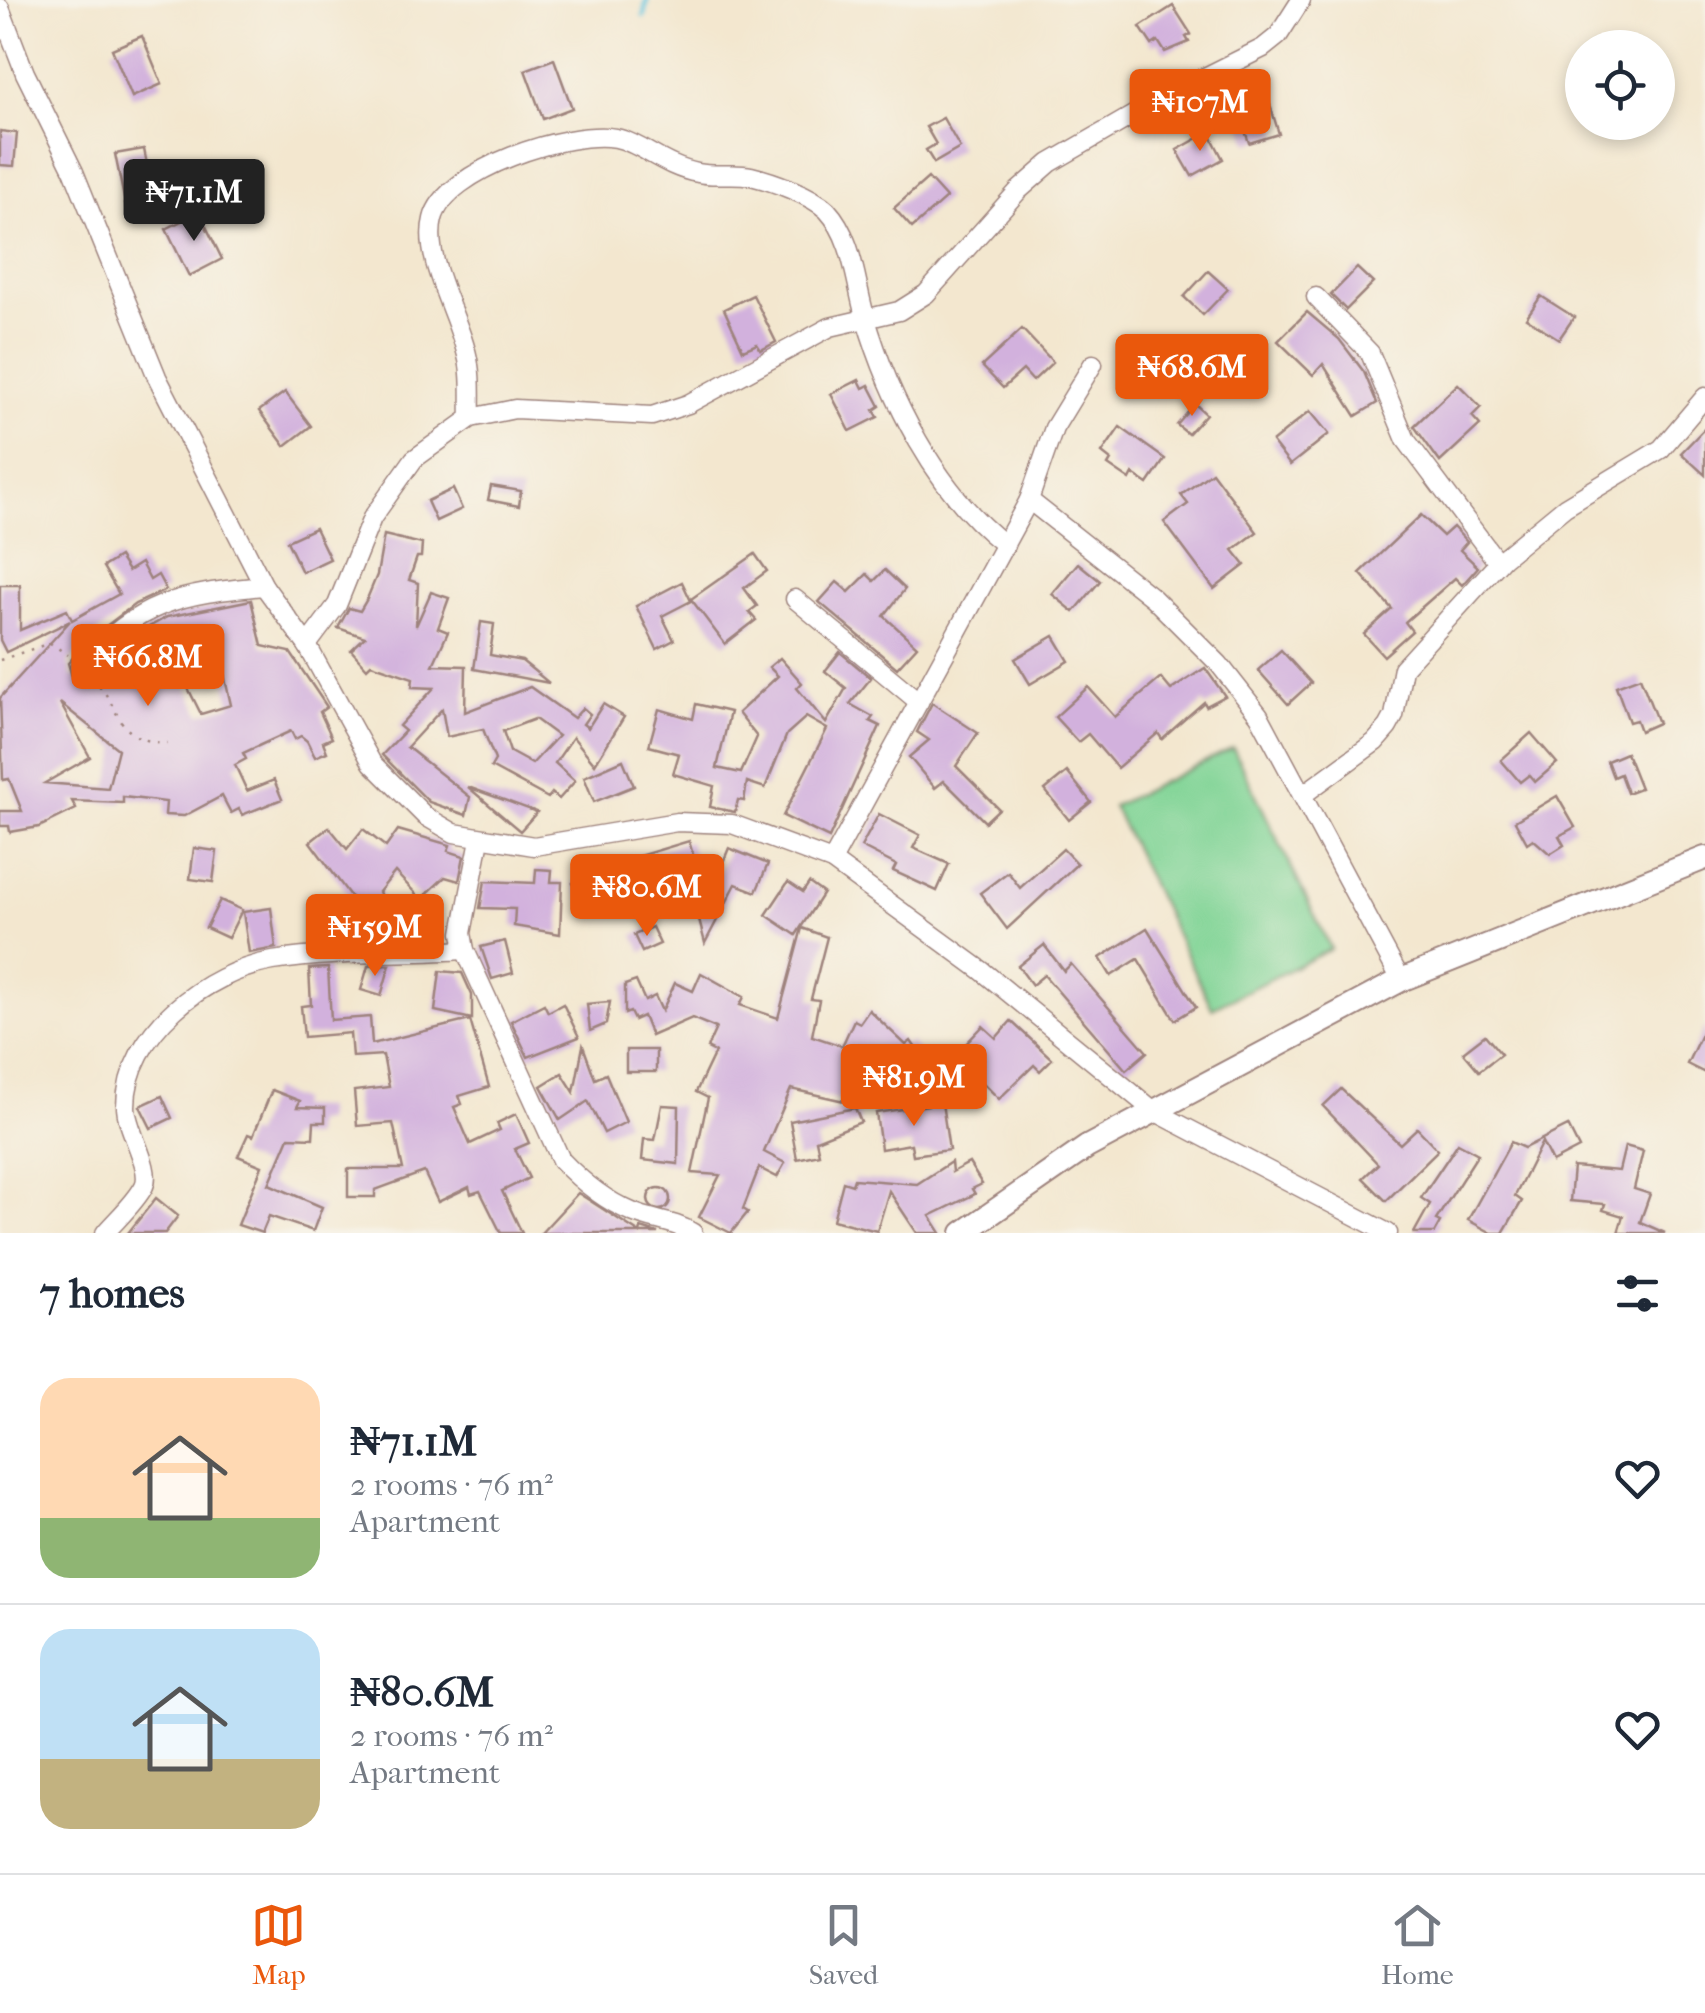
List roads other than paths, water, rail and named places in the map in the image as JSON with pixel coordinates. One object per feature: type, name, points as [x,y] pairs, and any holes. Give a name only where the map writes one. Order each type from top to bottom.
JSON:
[{"type":"street","points":[[307,645],[337,604],[372,518],[403,474],[414,459],[471,418],[515,409],[652,416],[688,404],[830,326],[899,311],[926,294],[1018,191],[1050,163],[1161,99],[1263,48],[1278,36],[1301,0]]},
{"type":"street","points":[[0,8],[25,73],[74,172],[156,378],[264,586],[307,645],[372,764],[426,816],[454,833],[534,846],[677,822],[732,824],[832,862],[981,970],[1154,1111],[1388,1233]]},
{"type":"street","points":[[471,418],[469,364],[433,249],[433,217],[442,200],[483,170],[542,144],[588,135],[620,138],[668,166],[704,174],[750,176],[826,209],[845,238],[866,318],[888,380],[957,502],[1004,545]]},
{"type":"street","points":[[1316,297],[1370,353],[1406,440],[1498,563]]},
{"type":"street","points":[[832,862],[1029,500],[1054,428],[1093,364]]},
{"type":"street","points":[[1304,794],[1375,742],[1388,727],[1404,668],[1498,563],[1564,506],[1661,449],[1705,397]]},
{"type":"street","points":[[1029,500],[1140,586],[1219,664],[1260,715],[1401,980]]},
{"type":"street","points":[[80,667],[128,620],[158,604],[264,586]]},
{"type":"street","points":[[795,599],[919,702]]},
{"type":"street","points":[[480,839],[462,932],[465,950],[561,1160],[581,1181],[632,1212],[694,1233]]},
{"type":"street","points":[[963,1233],[1087,1147],[1401,980],[1705,858]]},
{"type":"street","points":[[105,1233],[145,1186],[147,1170],[132,1142],[126,1105],[139,1050],[164,1017],[205,989],[269,961],[465,950]]},
{"type":"waterway","points":[[644,16],[647,0]]}]
